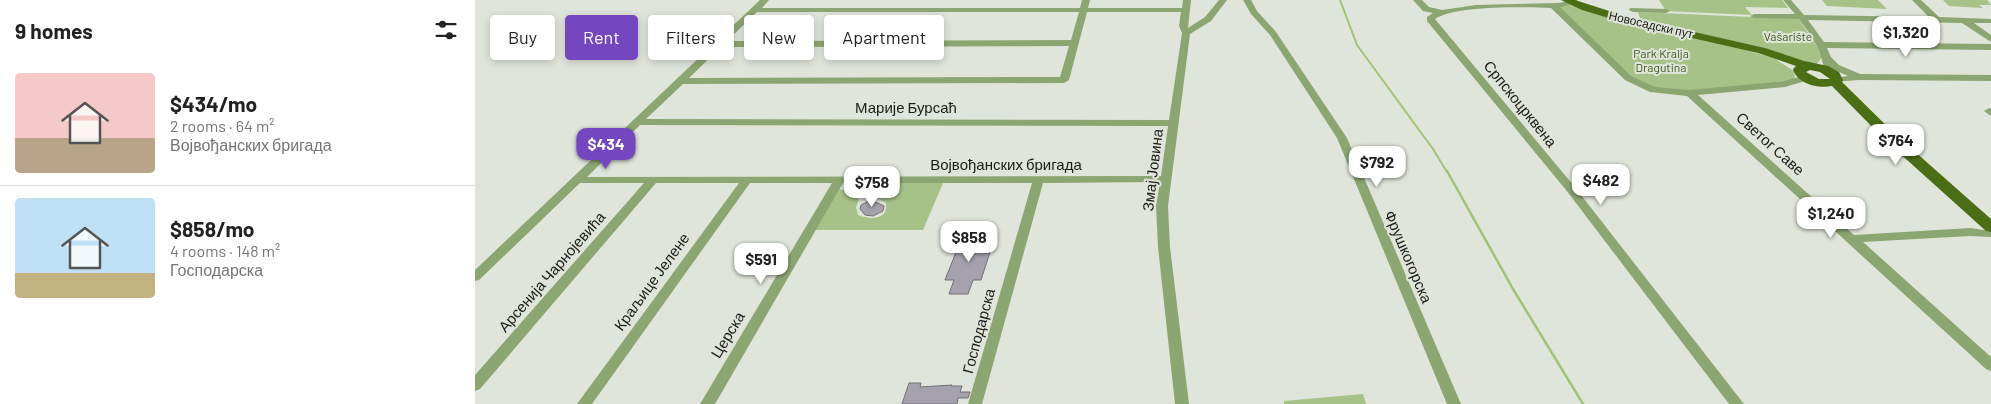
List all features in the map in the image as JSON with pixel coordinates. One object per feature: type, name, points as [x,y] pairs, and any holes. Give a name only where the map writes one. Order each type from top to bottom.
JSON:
[{"type":"main road","name":"Новосадски пут","points":[[1571,1],[1636,22],[1737,45],[1821,73],[1855,103],[1990,233]]},
{"type":"street","points":[[734,30],[765,0]]},
{"type":"street","name":"Змај Јовина","points":[[1182,404],[1162,218],[1165,179],[1186,33],[1183,30],[1187,0]]},
{"type":"street","points":[[1186,33],[1208,19],[1223,0]]},
{"type":"street","name":"Фрушкогорска","points":[[1247,0],[1254,12],[1273,34],[1342,138],[1454,404]]},
{"type":"street","points":[[1417,0],[1426,9],[1439,12],[1571,1]]},
{"type":"street","points":[[1626,0],[1633,10],[1636,22]]},
{"type":"street","points":[[1787,0],[1822,45],[1821,73]]},
{"type":"street","points":[[1916,0],[1937,20]]},
{"type":"street","points":[[755,10],[1085,4],[1185,10]]},
{"type":"street","points":[[681,81],[1064,80],[1085,4]]},
{"type":"street","points":[[1553,4],[1628,78],[1653,90],[1690,93],[1785,84],[1821,73],[1842,70],[1859,77]]},
{"type":"street","points":[[1633,10],[1666,11]]},
{"type":"street","name":"Српскоцрквена","points":[[1439,12],[1431,18],[1570,188],[1737,404]]},
{"type":"street","points":[[1754,16],[1991,21]]},
{"type":"street","points":[[1965,20],[1991,39]]},
{"type":"street","points":[[734,44],[1075,44]]},
{"type":"street","points":[[1822,45],[1991,47]]},
{"type":"street","points":[[475,276],[703,60]]},
{"type":"street","points":[[1821,73],[1859,77],[1991,78]]},
{"type":"street","name":"Светог Саве","points":[[1690,93],[1991,365]]},
{"type":"street","name":"Марије Бурсаћ","points":[[638,122],[1173,123]]},
{"type":"street","name":"Војвођанских бригада","points":[[577,180],[1165,179]]},
{"type":"street","name":"Арсенија Чарнојевића","points":[[475,385],[653,180]]},
{"type":"street","name":"Краљице Јелене","points":[[583,404],[747,180]]},
{"type":"street","name":"Церска","points":[[707,404],[839,180]]},
{"type":"street","name":"Господарска","points":[[975,404],[1037,180]]},
{"type":"street","points":[[1851,239],[1970,232],[1990,233]]},
{"type":"green space","points":[[1659,0],[1782,0],[1788,8],[1745,7],[1752,15],[1666,11]]},
{"type":"green space","points":[[1822,0],[1878,0],[1887,9],[1827,6]]},
{"type":"green space","points":[[1943,0],[1987,0],[1991,5],[1979,5],[1983,8],[1949,6]]},
{"type":"green space","name":"Park Kralja Dragutina","points":[[1571,2],[1775,59],[1794,71],[1795,77],[1792,80],[1690,93],[1660,91],[1628,78],[1553,5]]},
{"type":"green space","name":"Vašarište","points":[[1638,12],[1799,19],[1823,56],[1817,64],[1802,62],[1641,21]]},
{"type":"green space","points":[[857,182],[943,183],[923,230],[815,230],[839,189],[850,192],[859,200],[856,207],[858,215],[873,218],[882,216],[885,213],[886,203],[874,197],[864,198],[856,190]]},
{"type":"green space","points":[[1363,394],[1366,404],[1284,404],[1284,401]]},
{"type":"building","points":[[871,200],[884,206],[883,211],[873,216],[865,215],[860,209],[861,205]]},
{"type":"building","points":[[973,232],[991,232],[987,243],[993,243],[981,280],[973,280],[968,294],[949,294],[954,280],[945,280],[960,242],[969,242]]},
{"type":"building","points":[[909,383],[921,383],[920,387],[962,386],[960,392],[970,392],[968,398],[958,398],[957,404],[902,404]]},
{"type":"waterway","points":[[1340,0],[1357,45],[1433,149],[1447,172]]},
{"type":"waterway","points":[[1447,171],[1513,289],[1583,404]]}]
